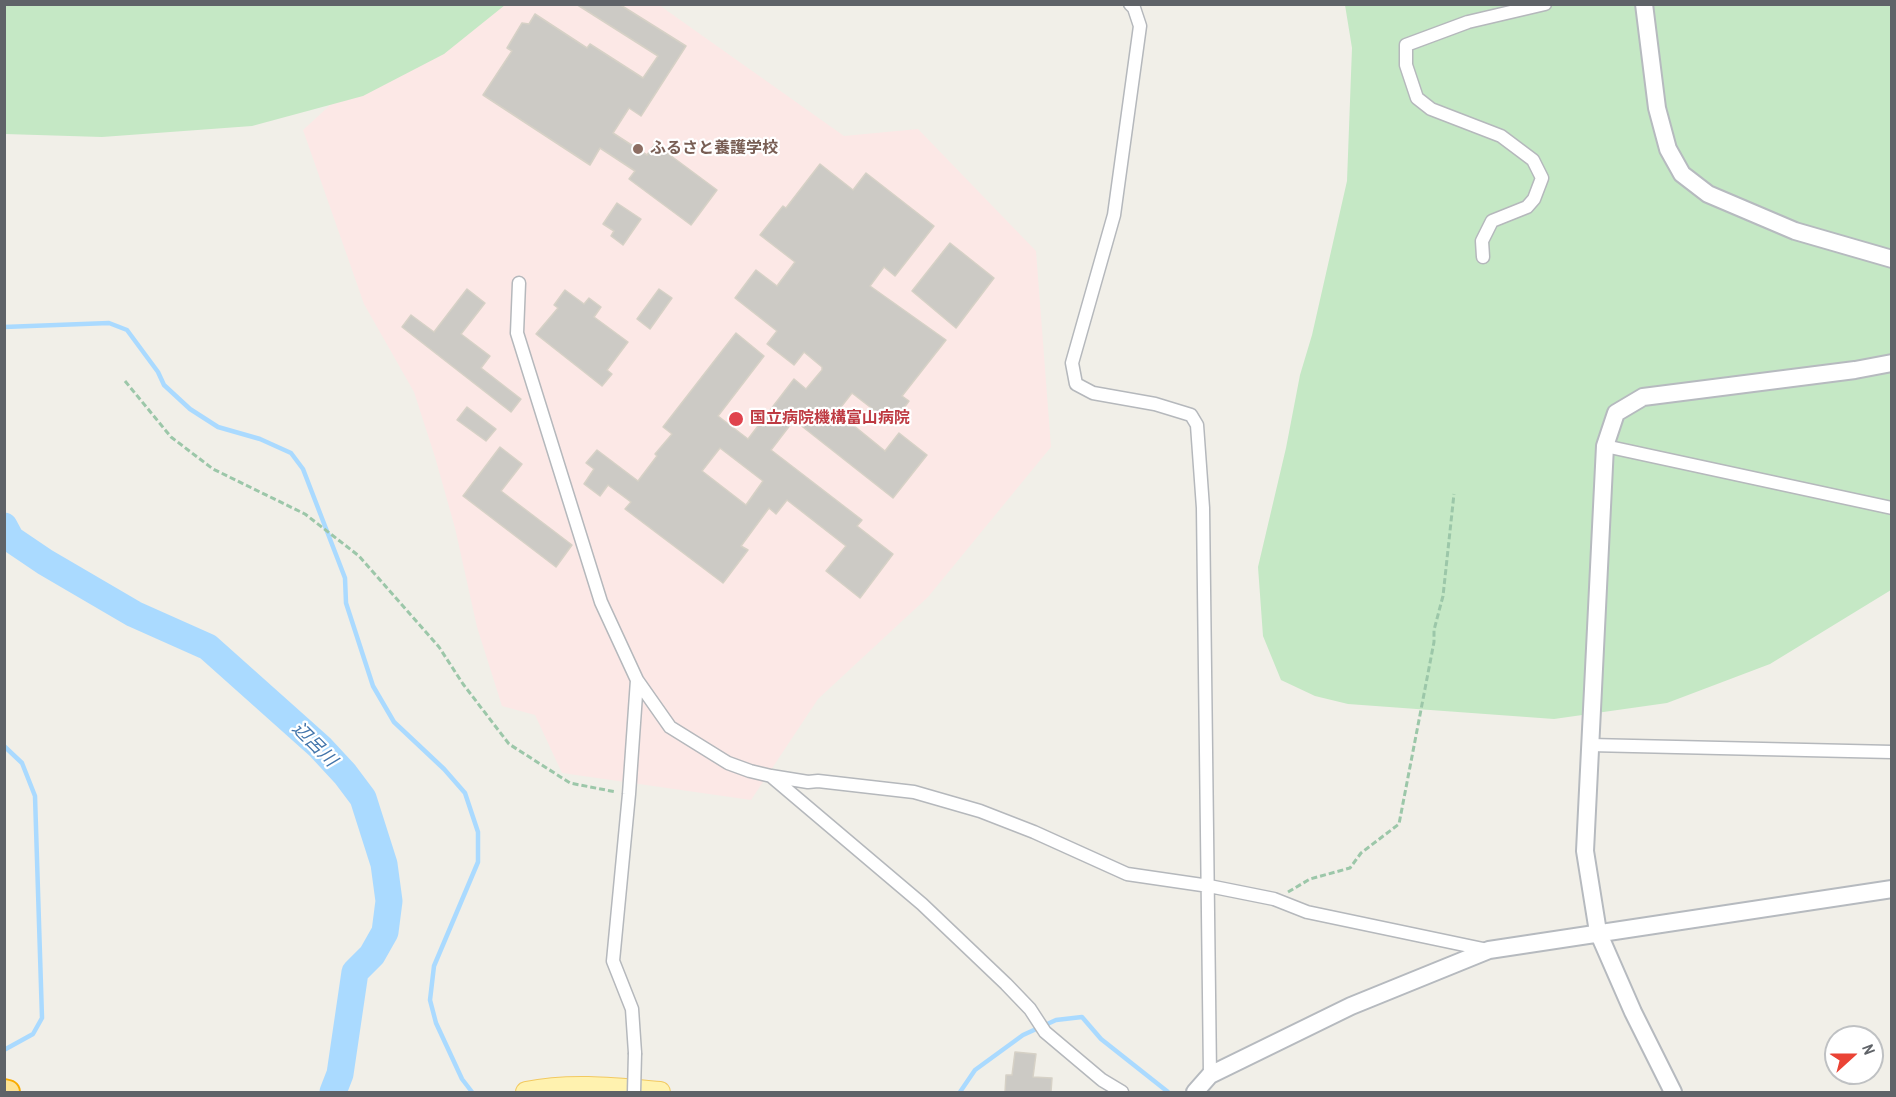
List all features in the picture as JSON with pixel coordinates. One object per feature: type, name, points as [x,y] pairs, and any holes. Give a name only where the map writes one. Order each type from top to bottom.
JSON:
[{"type":"main road","points":[[526,1092],[553,1087],[608,1087],[660,1092]]},
{"type":"street","points":[[1130,4],[1134,8],[1140,26],[1114,215],[1072,363],[1076,384],[1093,393],[1155,404],[1182,412],[1191,415],[1197,425],[1203,508],[1210,1075]]},
{"type":"street","points":[[1483,257],[1482,241],[1492,221],[1527,207],[1534,200],[1542,178],[1533,160],[1501,136],[1431,109],[1417,98],[1406,65],[1406,45],[1468,22],[1545,4]]},
{"type":"street","points":[[1644,4],[1657,108],[1668,149],[1682,174],[1708,194],[1795,231],[1892,259]]},
{"type":"street","points":[[519,283],[517,333],[601,602],[637,680],[670,727],[728,763],[750,771],[808,782],[818,781],[914,792],[980,811],[1034,832],[1127,874],[1209,886],[1274,899],[1307,912],[1489,951]]},
{"type":"street","points":[[1673,1092],[1633,1012],[1598,932],[1586,851],[1605,446],[1616,413],[1643,397],[1855,370],[1892,363]]},
{"type":"street","points":[[1605,446],[1892,508]]},
{"type":"street","points":[[634,1092],[633,1010],[614,961],[637,680]]},
{"type":"street","points":[[1590,746],[1892,752]]},
{"type":"street","points":[[771,776],[922,904],[1006,984],[1030,1009],[1046,1032],[1102,1080],[1122,1092]]},
{"type":"street","points":[[1195,1092],[1210,1075],[1351,1006],[1489,951],[1598,932],[1892,889]]},
{"type":"path","points":[[125,381],[171,437],[213,469],[305,514],[359,556],[439,647],[463,684],[509,744],[570,783],[629,794]]},
{"type":"path","points":[[1274,899],[1310,879],[1350,868],[1361,853],[1400,824],[1434,642],[1434,630],[1443,596],[1454,494]]},
{"type":"shaded area","name":"国立病院機構富山病院","points":[[439,5],[659,5],[844,136],[918,129],[1036,251],[1051,447],[928,597],[818,699],[751,800],[562,773],[535,715],[502,706],[477,627],[455,528],[414,392],[364,304],[303,130]]},
{"type":"green space","points":[[5,4],[505,5],[444,54],[363,96],[252,126],[102,137],[5,134]]},
{"type":"green space","points":[[1345,5],[1891,5],[1891,590],[1770,664],[1667,703],[1554,719],[1348,704],[1315,696],[1281,680],[1263,636],[1258,567],[1286,448],[1300,375],[1312,335],[1347,181],[1352,48]]},
{"type":"building","points":[[576,4],[619,4],[686,46],[641,116],[629,108],[613,133],[647,155],[655,144],[717,190],[691,225],[629,179],[635,171],[600,148],[590,165],[483,95],[512,51],[507,48],[522,23],[529,24],[535,14],[587,48],[590,44],[643,78],[658,56]]},
{"type":"building","points":[[820,164],[853,190],[866,173],[934,226],[895,276],[884,267],[870,286],[946,340],[902,396],[909,401],[892,424],[852,393],[837,412],[885,451],[899,433],[927,455],[893,498],[794,420],[771,450],[862,520],[857,526],[893,554],[860,598],[826,571],[846,546],[787,500],[776,514],[769,508],[741,546],[748,550],[723,583],[625,509],[631,502],[608,485],[600,496],[584,484],[594,469],[586,463],[597,450],[638,481],[657,456],[655,454],[672,434],[663,427],[736,333],[764,356],[718,416],[748,439],[794,379],[806,389],[822,370],[822,367],[804,352],[794,365],[767,344],[777,331],[735,298],[756,270],[777,286],[795,262],[760,235],[783,206],[786,208]],"holes":[[[720,448],[763,481],[746,505],[702,471]]]},
{"type":"building","points":[[617,203],[641,219],[623,245],[611,236],[614,231],[603,224]]},
{"type":"building","points":[[950,243],[994,278],[956,328],[912,291]]},
{"type":"building","points":[[467,289],[485,303],[461,334],[490,356],[481,368],[521,399],[511,412],[402,327],[411,315],[434,332]]},
{"type":"building","points":[[659,289],[672,298],[650,329],[637,319]]},
{"type":"building","points":[[565,290],[584,304],[589,298],[601,307],[594,317],[628,342],[607,370],[612,374],[602,386],[536,334],[558,308],[554,305]]},
{"type":"building","points":[[467,407],[496,429],[486,441],[457,420]]},
{"type":"building","points":[[500,447],[522,464],[501,491],[572,545],[556,567],[463,496]]},
{"type":"building","points":[[1015,1052],[1036,1054],[1033,1077],[1052,1078],[1051,1092],[1005,1092],[1006,1075],[1012,1075]]},
{"type":"waterway","points":[[4,327],[109,323],[127,330],[158,372],[164,385],[190,409],[218,427],[260,439],[291,453],[303,469],[345,578],[346,603],[373,686],[394,722],[444,769],[465,793],[478,832],[478,862],[434,966],[430,1000],[436,1023],[462,1079],[472,1092]]},
{"type":"waterway","name":"辺呂川","points":[[4,526],[11,539],[45,562],[134,614],[208,647],[320,747],[363,798],[384,864],[389,901],[385,932],[372,955],[355,972],[340,1074],[333,1092]]},
{"type":"waterway","points":[[4,746],[22,763],[35,796],[42,1018],[33,1034],[4,1050]]},
{"type":"waterway","points":[[960,1092],[975,1070],[1023,1035],[1056,1020],[1082,1017],[1101,1039],[1168,1092]]},
{"type":"place","name":"ふるさと養護学校","points":[[638,149]]},
{"type":"place","name":"国立病院機構富山病院","points":[[736,419]]}]
